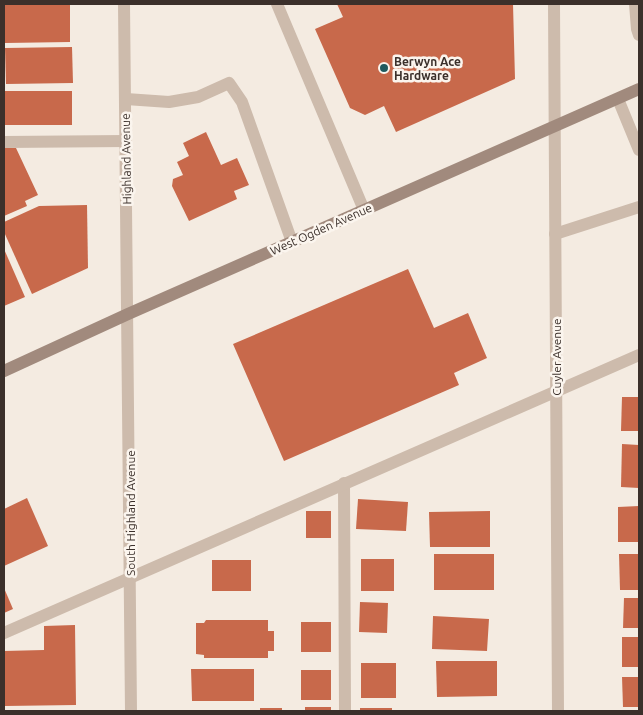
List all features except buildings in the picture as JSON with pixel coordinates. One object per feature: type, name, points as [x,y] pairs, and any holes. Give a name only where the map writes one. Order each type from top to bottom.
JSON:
[{"type":"main road","name":"West Ogden Avenue","points":[[4,371],[128,314],[639,89]]},
{"type":"street","name":"Highland Avenue","points":[[124,4],[128,314]]},
{"type":"street","points":[[276,4],[364,210]]},
{"type":"street","name":"Cuyler Avenue","points":[[554,4],[558,711]]},
{"type":"street","points":[[635,4],[639,35]]},
{"type":"street","points":[[126,100],[169,102],[198,96],[229,83],[242,102],[292,242]]},
{"type":"street","points":[[618,99],[639,150]]},
{"type":"street","points":[[4,142],[126,141]]},
{"type":"street","points":[[555,234],[639,207]]},
{"type":"street","name":"South Highland Avenue","points":[[128,314],[131,711]]},
{"type":"street","points":[[4,633],[639,355]]},
{"type":"street","points":[[344,483],[345,711]]},
{"type":"place","name":"Berwyn Ace Hardware","points":[[384,68]]}]
